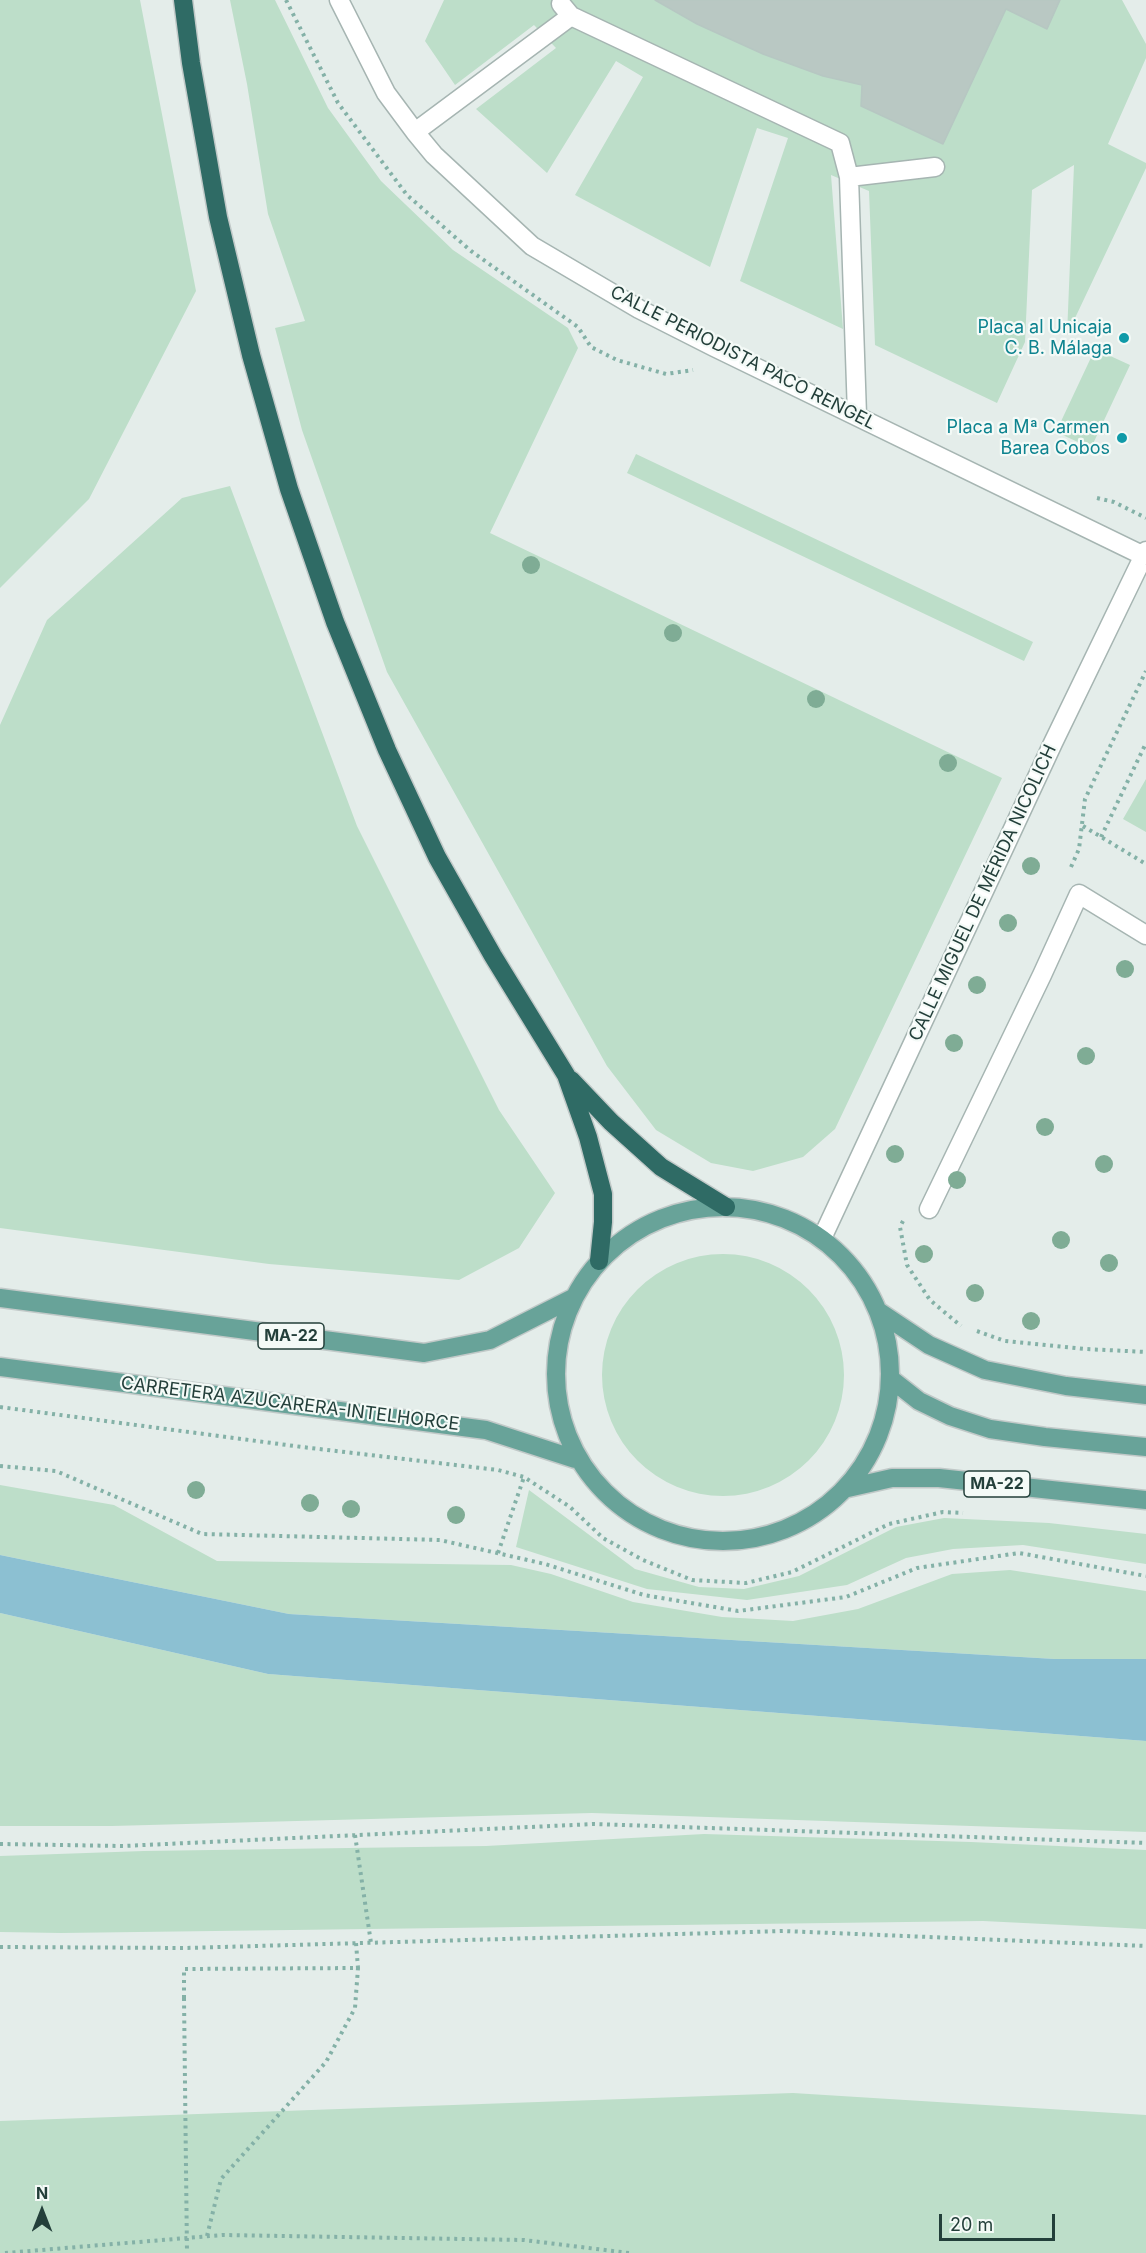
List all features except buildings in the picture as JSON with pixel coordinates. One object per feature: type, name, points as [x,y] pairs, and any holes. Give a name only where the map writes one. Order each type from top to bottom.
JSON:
[{"type":"highway","points":[[183,0],[191,63],[218,217],[251,355],[289,489],[335,622],[387,750],[437,857],[493,956],[566,1075],[588,1137],[603,1194],[599,1261]]},
{"type":"highway","points":[[566,1075],[611,1122],[661,1167],[726,1208]]},
{"type":"main road","name":"MA-22","points":[[848,1488],[880,1437],[891,1379],[878,1311],[867,1289],[823,1236],[778,1215],[726,1208],[657,1221],[599,1261],[573,1298],[556,1351],[557,1406],[576,1459],[630,1516],[704,1543],[783,1533],[848,1488],[892,1478],[939,1478],[1146,1500]]},
{"type":"main road","name":"MA-22","points":[[0,1298],[424,1353],[490,1340],[573,1298]]},
{"type":"main road","points":[[878,1311],[929,1345],[985,1370],[1066,1386],[1146,1395]]},
{"type":"main road","name":"CARRETERA AZUCARERA-INTELHORCE","points":[[0,1367],[486,1430],[576,1459]]},
{"type":"main road","points":[[891,1379],[919,1401],[950,1416],[990,1429],[1146,1447]]},
{"type":"street","name":"CALLE PERIODISTA PACO RENGEL","points":[[339,0],[386,93],[415,132],[434,155],[532,246],[639,309],[714,347],[1145,554]]},
{"type":"street","points":[[415,132],[566,10],[840,143],[849,177],[857,415]]},
{"type":"street","points":[[849,177],[935,167]]},
{"type":"street","name":"CALLE MIGUEL DE MÉRIDA NICOLICH","points":[[823,1236],[1043,765],[1145,554]]},
{"type":"street","points":[[929,1209],[1042,975],[1078,894],[1146,934]]},
{"type":"path","points":[[1101,837],[1146,743]]},
{"type":"path","points":[[1083,826],[1146,864]]},
{"type":"path","points":[[0,1407],[498,1470],[524,1477],[570,1507],[603,1538],[643,1560],[692,1580],[746,1584],[792,1572],[889,1524],[943,1512],[966,1513]]},
{"type":"path","points":[[0,1466],[56,1471],[202,1534],[440,1540],[545,1563],[644,1595],[738,1611],[846,1597],[917,1568],[1019,1553],[1146,1576]]},
{"type":"path","points":[[498,1553],[524,1477]]},
{"type":"path","points":[[0,1844],[123,1845],[594,1824],[1146,1843]]},
{"type":"path","points":[[355,1835],[371,1943]]},
{"type":"path","points":[[0,1947],[186,1948],[784,1931],[1146,1946]]},
{"type":"path","points":[[207,2236],[221,2179],[326,2062],[355,2008],[358,1968],[356,1943]]},
{"type":"path","points":[[187,2253],[184,1969],[358,1968]]},
{"type":"path","points":[[5,2253],[207,2236],[524,2240],[629,2253]]},
{"type":"green space","points":[[0,0],[140,0],[196,291],[89,499],[0,588]]},
{"type":"green space","points":[[230,0],[275,0],[328,108],[381,181],[453,250],[568,328],[578,348],[490,533],[1002,778],[835,1129],[803,1157],[753,1171],[711,1163],[656,1130],[607,1066],[387,672],[302,430],[275,328],[305,321],[268,214],[247,84]]},
{"type":"green space","points":[[444,0],[1122,0],[1146,44],[1146,58],[1108,144],[1146,163],[1146,168],[1067,335],[1074,165],[1032,190],[1025,342],[997,403],[875,345],[869,191],[831,175],[843,329],[740,281],[788,138],[757,128],[710,267],[575,195],[643,77],[616,61],[547,173],[476,109],[556,48],[534,25],[455,85],[425,41]]},
{"type":"green space","points":[[1095,349],[1130,365],[1091,448],[1056,432]]},
{"type":"green space","points":[[636,454],[1033,642],[1024,661],[627,473]]},
{"type":"green space","points":[[230,486],[357,826],[499,1110],[555,1193],[519,1248],[459,1280],[269,1264],[0,1228],[0,725],[47,620],[182,498]]},
{"type":"green space","points":[[1146,779],[1146,832],[1123,819]]},
{"type":"green space","points":[[723,1254],[769,1263],[800,1282],[816,1298],[835,1329],[844,1375],[835,1421],[816,1452],[800,1468],[769,1487],[723,1496],[677,1487],[646,1468],[630,1452],[611,1421],[602,1375],[611,1329],[630,1298],[646,1282],[677,1263]]},
{"type":"green space","points":[[0,1485],[114,1505],[217,1561],[511,1565],[551,1574],[633,1602],[722,1617],[793,1621],[858,1609],[952,1574],[1010,1570],[1146,1591],[1146,1659],[1055,1659],[289,1614],[0,1555]]},
{"type":"green space","points":[[529,1490],[635,1569],[699,1587],[744,1589],[799,1576],[896,1527],[944,1518],[1049,1523],[1146,1534],[1146,1564],[1023,1545],[953,1549],[906,1558],[847,1585],[747,1600],[647,1589],[516,1547]]},
{"type":"green space","points":[[0,1613],[268,1674],[1146,1741],[1146,1832],[592,1813],[112,1826],[0,1826]]},
{"type":"green space","points":[[704,1834],[1146,1850],[1146,1929],[983,1921],[0,1932],[0,1856],[144,1851],[486,1846]]},
{"type":"green space","points":[[793,2093],[1146,2115],[1146,2253],[0,2253],[0,2121]]},
{"type":"water","points":[[0,1555],[289,1614],[1055,1659],[1146,1659],[1146,1741],[268,1674],[0,1613]]},
{"type":"place","name":"Placa al Unicaja C. B. Málaga","points":[[1124,338]]},
{"type":"place","name":"Placa a Mª Carmen Barea Cobos","points":[[1122,438]]}]
